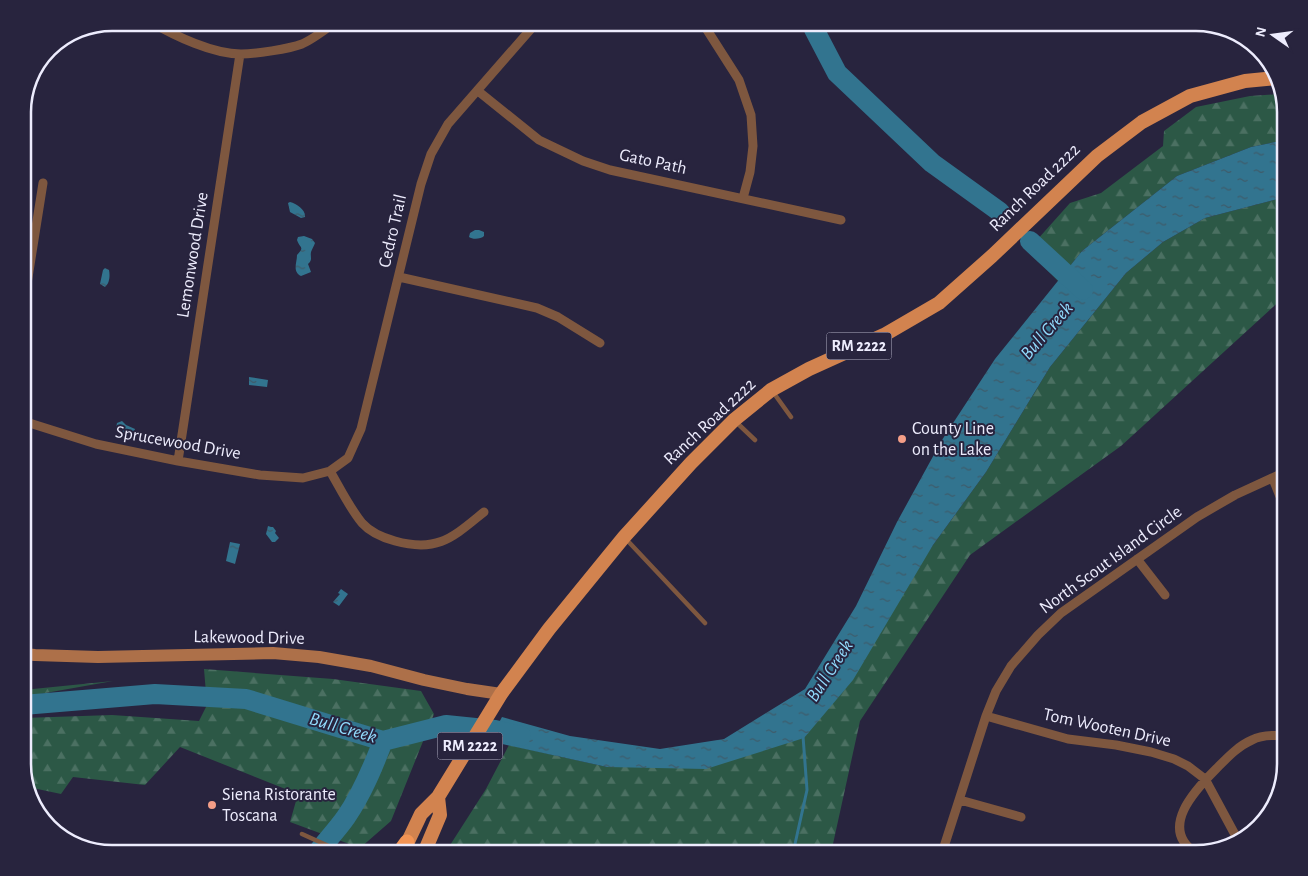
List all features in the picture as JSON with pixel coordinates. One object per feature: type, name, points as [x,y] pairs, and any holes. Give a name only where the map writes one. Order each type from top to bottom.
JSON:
[{"type":"main road","name":"Ranch Road 2222","points":[[406,845],[421,814],[438,797],[501,694],[549,629],[624,537],[691,463],[734,420],[771,390],[809,369],[884,335],[939,303],[992,256],[1096,156],[1142,122],[1190,96],[1245,81],[1270,79]]},
{"type":"main road","points":[[428,845],[440,815],[438,797]]},
{"type":"street","points":[[168,31],[214,50],[240,54],[276,50],[302,44],[321,31]]},
{"type":"street","name":"Cedro Trail","points":[[330,471],[348,458],[361,429],[421,184],[431,154],[448,124],[529,31]]},
{"type":"street","points":[[708,31],[739,80],[751,115],[753,146],[750,172],[743,198]]},
{"type":"street","name":"Lemonwood Drive","points":[[178,461],[240,54]]},
{"type":"street","name":"Gato Path","points":[[478,91],[539,140],[583,161],[610,170],[841,220]]},
{"type":"street","points":[[31,259],[43,183]]},
{"type":"street","points":[[399,277],[537,308],[558,317],[600,343]]},
{"type":"street","name":"Sprucewood Drive","points":[[31,424],[96,444],[260,475],[303,478],[330,471]]},
{"type":"street","points":[[330,471],[353,511],[364,525],[383,538],[410,545],[426,545],[441,542],[456,534],[484,512]]},
{"type":"street","name":"North Scout Island Circle","points":[[945,845],[986,716],[996,691],[1011,666],[1038,635],[1060,613],[1197,517],[1235,495],[1277,476]]},
{"type":"street","points":[[1273,478],[1277,487]]},
{"type":"street","points":[[1137,559],[1165,595]]},
{"type":"street","name":"Lakewood Drive","points":[[31,655],[98,657],[273,653],[319,657],[371,666],[424,680],[501,694]]},
{"type":"street","name":"Tom Wooten Drive","points":[[986,716],[1068,739],[1116,745],[1174,759],[1188,766],[1205,779],[1235,835]]},
{"type":"street","points":[[1186,845],[1180,834],[1179,822],[1191,796],[1205,779],[1237,749],[1253,739],[1277,736]]},
{"type":"street","points":[[960,800],[1021,817]]},
{"type":"lane","points":[[771,390],[791,417]]},
{"type":"lane","points":[[734,420],[755,440]]},
{"type":"lane","points":[[624,537],[705,623]]},
{"type":"lane","points":[[302,834],[325,845]]},
{"type":"green space","points":[[1274,94],[1277,113],[1277,142],[1251,147],[1177,176],[1082,251],[1058,281],[1028,250],[1070,203],[1101,193],[1163,146],[1164,131],[1196,107],[1250,96]]},
{"type":"green space","points":[[1277,199],[1277,303],[1121,446],[970,555],[860,721],[833,845],[450,845],[486,789],[509,745],[607,767],[804,738],[933,545],[986,472],[1050,367],[1126,273],[1163,242],[1205,218]]},
{"type":"green space","points":[[204,669],[333,679],[421,691],[434,714],[391,821],[363,845],[352,845],[290,822],[298,794],[180,747],[145,785],[73,777],[61,794],[35,789],[31,769],[31,718],[112,715],[199,721],[207,705]]},
{"type":"green space","points":[[113,681],[31,696],[31,689]]},
{"type":"water","points":[[1277,142],[1277,199],[1205,218],[1163,242],[1126,273],[1050,367],[986,472],[933,545],[853,680],[804,738],[706,769],[607,767],[489,741],[502,717],[570,736],[660,749],[724,739],[805,689],[856,606],[897,522],[942,440],[995,359],[1082,251],[1177,176],[1251,147]]},
{"type":"water","points":[[290,202],[304,212],[305,217],[301,218],[290,212],[288,203]]},
{"type":"water","points":[[475,230],[484,232],[484,236],[477,239],[469,237],[470,233]]},
{"type":"water","points":[[304,236],[312,239],[315,243],[311,252],[311,260],[308,264],[311,272],[301,276],[296,269],[297,255],[301,250],[297,240],[298,237]]},
{"type":"water","points":[[105,268],[109,270],[110,274],[109,281],[105,287],[100,284]]},
{"type":"water","points":[[249,377],[268,380],[267,387],[249,385]]},
{"type":"water","points":[[122,421],[135,429],[133,435],[125,434],[116,429],[117,423]]},
{"type":"water","points":[[268,526],[273,527],[276,531],[275,533],[279,538],[275,542],[272,542],[266,534]]},
{"type":"water","points":[[230,542],[240,544],[235,564],[226,561]]},
{"type":"water","points":[[341,589],[348,594],[339,606],[333,602],[340,594],[338,593]]},
{"type":"waterway","points":[[815,31],[837,73],[932,163],[1000,212]]},
{"type":"waterway","points":[[1030,241],[1083,290]]},
{"type":"waterway","name":"Bull Creek","points":[[31,704],[155,694],[246,699],[383,741],[446,725],[495,730],[521,736]]},
{"type":"waterway","points":[[795,845],[807,790],[803,736]]},
{"type":"waterway","points":[[324,845],[352,808],[367,780],[383,741]]},
{"type":"place","name":"County Line on the Lake","points":[[902,439]]},
{"type":"place","name":"Siena Ristorante Toscana","points":[[212,805]]}]
